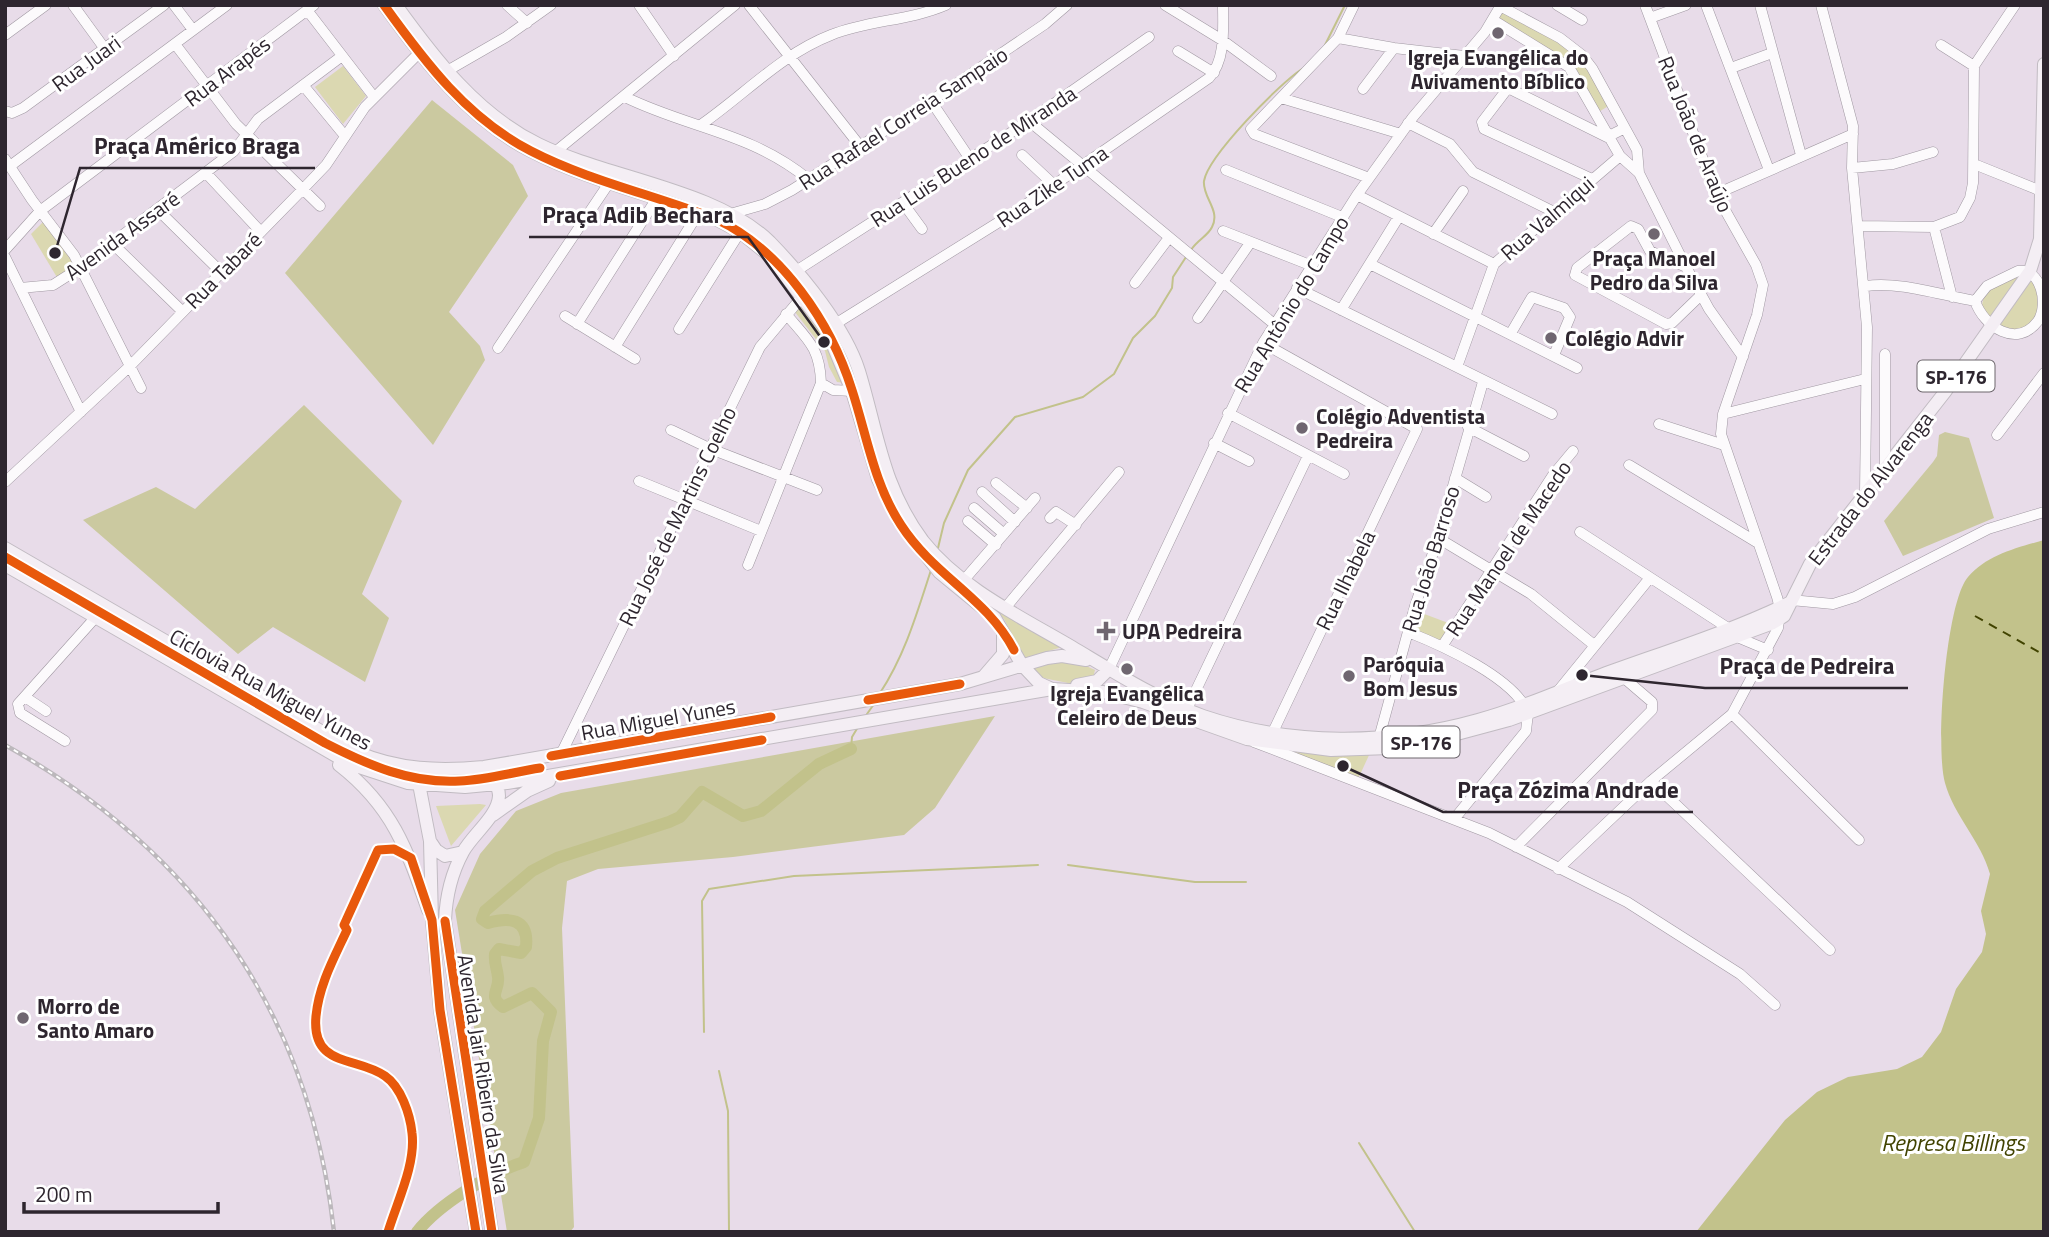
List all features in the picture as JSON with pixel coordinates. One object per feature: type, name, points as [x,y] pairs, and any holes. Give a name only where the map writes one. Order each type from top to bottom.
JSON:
[{"type":"main road","points":[[384,5],[462,102],[509,138],[559,164],[699,212],[740,232],[771,257],[805,292],[858,369],[882,463],[898,502],[923,540],[964,580],[1109,669]]},
{"type":"main road","points":[[396,5],[422,49],[492,115],[518,133],[555,152],[730,214],[768,240],[796,271],[805,292]]},
{"type":"main road","name":"Estrada do Alvarenga","points":[[1785,608],[1810,564],[1991,327],[2029,271],[2040,239],[2044,64]]},
{"type":"main road","points":[[830,327],[878,479],[899,521],[939,572],[988,610],[1033,679],[1052,689]]},
{"type":"main road","name":"Rua Miguel Yunes","points":[[5,548],[357,752],[411,768],[445,771],[561,754],[979,680],[1022,665],[1062,656],[1082,659],[1109,669]]},
{"type":"main road","name":"Rua Miguel Yunes","points":[[5,565],[308,741],[368,772],[419,785],[465,787],[560,776],[1092,683],[1109,669]]},
{"type":"main road","name":"SP-176","points":[[1052,689],[1114,694],[1247,739],[1331,750],[1390,748],[1442,738],[1624,678],[1785,608]]},
{"type":"main road","points":[[100,621],[128,628],[136,624]]},
{"type":"main road","points":[[979,680],[1003,654],[1002,628]]},
{"type":"main road","name":"SP-176","points":[[1109,669],[1187,709],[1272,734],[1341,739],[1379,738],[1467,723],[1527,708],[1558,691],[1733,632]]},
{"type":"main road","points":[[152,650],[161,645],[177,648]]},
{"type":"main road","points":[[791,735],[816,724],[848,718],[851,711],[849,703]]},
{"type":"main road","points":[[308,741],[367,788],[389,817],[411,858],[432,920]]},
{"type":"main road","points":[[484,767],[496,784]]},
{"type":"main road","points":[[419,785],[426,776],[445,771]]},
{"type":"main road","points":[[487,819],[527,792],[560,776]]},
{"type":"main road","name":"Avenida Jair Ribeiro da Silva","points":[[492,1232],[445,921],[452,876],[463,852],[496,806],[499,796],[496,784]]},
{"type":"main road","name":"Avenida Jair Ribeiro da Silva","points":[[419,785],[430,841],[432,920],[440,1010],[476,1232]]},
{"type":"main road","points":[[430,841],[436,850],[445,856],[463,852]]},
{"type":"street","points":[[5,35],[46,5]]},
{"type":"street","points":[[73,5],[105,49]]},
{"type":"street","name":"Rua Juari","points":[[5,111],[12,113],[23,108],[164,5]]},
{"type":"street","points":[[174,5],[193,30]]},
{"type":"street","points":[[141,388],[81,267],[8,162],[227,5]]},
{"type":"street","points":[[507,5],[527,23]]},
{"type":"street","points":[[447,71],[527,23],[551,5]]},
{"type":"street","points":[[639,5],[674,56]]},
{"type":"street","points":[[555,152],[735,5]]},
{"type":"street","points":[[749,5],[860,146]]},
{"type":"street","points":[[702,124],[788,57],[844,30],[928,13],[946,5]]},
{"type":"street","name":"Rua Rafael Correia Sampaio","points":[[730,214],[778,199],[1045,24],[1067,5]]},
{"type":"street","points":[[1165,5],[1222,40],[1271,76]]},
{"type":"street","points":[[1178,51],[1214,73],[1222,40],[1223,5]]},
{"type":"street","points":[[1354,5],[1338,38],[1252,127],[1254,134],[1369,178]]},
{"type":"street","points":[[1557,5],[1582,20]]},
{"type":"street","name":"Rua João de Araújo","points":[[1645,5],[1716,194],[1756,265],[1763,285],[1743,357],[1723,414],[1721,434],[1758,543],[1785,608]]},
{"type":"street","points":[[1650,18],[1686,5]]},
{"type":"street","points":[[1706,5],[1769,170]]},
{"type":"street","points":[[1760,5],[1801,155]]},
{"type":"street","points":[[1821,5],[1853,134],[1852,168],[1866,286],[1865,493]]},
{"type":"street","points":[[1859,226],[1934,227],[1953,222],[1965,210],[1973,183],[1974,66],[2015,5]]},
{"type":"street","points":[[1500,6],[1574,48],[1592,68],[1637,150],[1639,173],[1686,267],[1701,295],[1743,357]]},
{"type":"street","name":"Rua Antônio do Campo","points":[[1109,669],[1228,413],[1274,324],[1369,178],[1408,124],[1493,20],[1500,6]]},
{"type":"street","points":[[310,8],[373,97]]},
{"type":"street","name":"Rua Arapés","points":[[5,250],[40,211],[310,8]]},
{"type":"street","points":[[1493,20],[1569,67],[1619,156],[1639,173]]},
{"type":"street","name":"Rua Luis Bueno de Miranda","points":[[796,271],[1029,121],[1149,37]]},
{"type":"street","points":[[1338,38],[1464,56]]},
{"type":"street","points":[[175,44],[247,134],[320,206]]},
{"type":"street","points":[[1941,45],[1974,66]]},
{"type":"street","points":[[1363,89],[1394,48]]},
{"type":"street","name":"Rua Tabaré","points":[[5,482],[130,366],[303,190],[326,165],[373,97],[422,49]]},
{"type":"street","points":[[1731,68],[1772,53]]},
{"type":"street","name":"Avenida Assaré","points":[[20,288],[53,285],[81,267],[234,151],[258,119],[342,56]]},
{"type":"street","name":"Rua Zike Tuma","points":[[830,327],[1054,185],[1214,73]]},
{"type":"street","points":[[303,85],[345,136]]},
{"type":"street","points":[[1592,179],[1484,129],[1482,122],[1508,88],[1607,137]]},
{"type":"street","points":[[625,97],[763,149],[808,179]]},
{"type":"street","points":[[1281,98],[1401,134]]},
{"type":"street","points":[[930,101],[970,159]]},
{"type":"street","points":[[1597,120],[1614,109]]},
{"type":"street","points":[[1029,121],[1168,239],[1274,324]]},
{"type":"street","points":[[1408,124],[1450,144],[1473,172],[1555,212]]},
{"type":"street","points":[[1607,137],[1625,128]]},
{"type":"street","points":[[575,158],[578,133]]},
{"type":"street","points":[[1716,194],[1853,134]]},
{"type":"street","points":[[1852,168],[1893,164],[1933,152]]},
{"type":"street","points":[[1022,155],[1054,185]]},
{"type":"street","name":"Rua Valmiqui","points":[[1457,367],[1478,317],[1494,264],[1619,156]]},
{"type":"street","points":[[1973,164],[2041,191]]},
{"type":"street","points":[[1226,170],[1342,217]]},
{"type":"street","points":[[206,173],[261,232]]},
{"type":"street","points":[[498,348],[609,183]]},
{"type":"street","points":[[1433,234],[1463,191]]},
{"type":"street","points":[[1357,195],[1494,264]]},
{"type":"street","points":[[577,324],[657,198]]},
{"type":"street","points":[[902,203],[922,229]]},
{"type":"street","points":[[158,209],[221,272]]},
{"type":"street","points":[[615,348],[699,212]]},
{"type":"street","points":[[1341,310],[1398,218]]},
{"type":"street","points":[[1686,267],[1650,251],[1635,226],[1624,229],[1577,268],[1577,278],[1666,324],[1672,323],[1701,295]]},
{"type":"street","points":[[1934,227],[1952,297]]},
{"type":"street","points":[[1223,231],[1310,265]]},
{"type":"street","points":[[679,329],[740,232]]},
{"type":"street","points":[[1135,283],[1168,239]]},
{"type":"street","points":[[112,243],[182,311]]},
{"type":"street","points":[[1198,318],[1250,243]]},
{"type":"street","points":[[5,257],[81,412]]},
{"type":"street","points":[[1370,264],[1577,368]]},
{"type":"street","points":[[1866,286],[1895,284],[1975,301],[1991,327],[2008,334],[2040,325],[2041,291],[2029,271],[2018,271],[1998,278],[1981,291],[1975,301]]},
{"type":"street","points":[[1297,288],[1552,414]]},
{"type":"street","name":"Rua José de Martins Coelho","points":[[561,754],[760,347],[805,292]]},
{"type":"street","points":[[1511,333],[1532,297],[1564,307],[1570,317],[1554,355]]},
{"type":"street","points":[[748,565],[821,383],[821,363],[816,348],[786,314]]},
{"type":"street","points":[[565,316],[635,359]]},
{"type":"street","name":"Rua Ilhabela","points":[[1263,343],[1415,426],[1416,431],[1272,734]]},
{"type":"street","points":[[1885,354],[1885,468]]},
{"type":"street","points":[[1997,435],[2044,373]]},
{"type":"street","points":[[1723,414],[1865,379]]},
{"type":"street","name":"Rua João Barroso","points":[[1379,738],[1483,382]]},
{"type":"street","points":[[821,383],[833,390],[852,391]]},
{"type":"street","points":[[1228,413],[1343,474]]},
{"type":"street","points":[[1659,424],[1724,445]]},
{"type":"street","points":[[1468,427],[1524,456]]},
{"type":"street","points":[[671,430],[711,449],[817,491]]},
{"type":"street","points":[[1214,443],[1249,461]]},
{"type":"street","name":"Rua Manoel de Macedo","points":[[1443,645],[1553,475],[1573,451]]},
{"type":"street","points":[[1187,709],[1308,456]]},
{"type":"street","points":[[1629,465],[1758,543]]},
{"type":"street","points":[[1006,607],[1119,472]]},
{"type":"street","points":[[1455,478],[1486,498]]},
{"type":"street","points":[[639,481],[761,531]]},
{"type":"street","points":[[996,483],[1027,508]]},
{"type":"street","points":[[982,492],[1015,522]]},
{"type":"street","points":[[964,580],[1035,498]]},
{"type":"street","points":[[974,508],[1004,534]]},
{"type":"street","points":[[1050,518],[1056,512],[1076,525]]},
{"type":"street","points":[[1785,608],[1833,604],[1855,597],[1988,529],[2044,512]]},
{"type":"street","points":[[968,521],[996,545]]},
{"type":"street","points":[[1580,532],[1733,632],[1768,650]]},
{"type":"street","points":[[1438,538],[1531,594],[1594,645]]},
{"type":"street","points":[[1558,691],[1649,579]]},
{"type":"street","name":"Estrada do Alvarenga","points":[[1558,869],[1651,781],[1732,714],[1768,650],[1785,608]]},
{"type":"street","points":[[65,741],[20,713],[18,704],[100,621]]},
{"type":"street","points":[[1408,632],[1443,645],[1485,670],[1527,708],[1526,731],[1455,818]]},
{"type":"street","points":[[1516,847],[1652,710],[1652,702],[1624,678]]},
{"type":"street","points":[[25,697],[46,711]]},
{"type":"street","points":[[1732,714],[1859,840]]},
{"type":"street","points":[[1247,739],[1455,818],[1516,847],[1646,914],[1740,974],[1775,1005]]},
{"type":"street","points":[[1331,750],[1326,764],[1344,777]]},
{"type":"street","points":[[1651,781],[1830,950]]},
{"type":"shaded area","points":[[1502,9],[1572,50],[1588,67],[1610,105],[1597,113],[1581,81],[1496,18]]},
{"type":"shaded area","points":[[343,66],[366,96],[343,124],[315,87]]},
{"type":"shaded area","points":[[432,100],[513,165],[528,196],[449,312],[480,346],[485,360],[433,445],[285,273]]},
{"type":"shaded area","points":[[43,222],[76,265],[58,279],[31,234]]},
{"type":"shaded area","points":[[2021,273],[2035,282],[2037,313],[2029,324],[2000,330],[1982,307],[1983,300],[1990,289]]},
{"type":"shaded area","points":[[804,303],[822,331],[845,383],[837,382],[825,351],[795,312]]},
{"type":"shaded area","points":[[304,405],[402,501],[362,594],[389,618],[365,682],[273,627],[238,654],[83,520],[156,487],[195,509]]},
{"type":"shaded area","points":[[1945,432],[1969,438],[1994,518],[1903,556],[1884,521],[1933,462],[1937,456],[1939,435]]},
{"type":"shaded area","points":[[989,603],[1059,645],[1059,648],[1024,658],[1004,619]]},
{"type":"shaded area","points":[[1419,612],[1451,624],[1438,643],[1414,630]]},
{"type":"shaded area","points":[[1073,660],[1095,670],[1093,678],[1073,684],[1038,677],[1033,669],[1037,665]]},
{"type":"shaded area","points":[[995,716],[935,808],[904,835],[733,857],[598,869],[567,881],[562,928],[574,1227],[570,1232],[507,1232],[455,910],[480,854],[516,811],[561,793]]},
{"type":"shaded area","points":[[1265,744],[1370,753],[1358,779]]},
{"type":"shaded area","points":[[486,805],[451,846],[436,806]]},
{"type":"water","name":"Represa Billings","points":[[2044,540],[2044,1232],[1696,1232],[1785,1120],[1817,1092],[1848,1077],[1897,1069],[1922,1057],[1941,1032],[1956,989],[1982,952],[1986,934],[1981,911],[1990,874],[1980,850],[1949,795],[1942,765],[1942,709],[1948,644],[1960,592],[1968,577],[1993,558]]},
{"type":"waterway","points":[[1325,45],[1345,5]]},
{"type":"waterway","points":[[1191,250],[1210,230],[1214,221],[1213,209],[1204,187],[1208,170],[1246,121],[1302,69]]},
{"type":"waterway","points":[[938,548],[944,523],[968,470],[1015,417],[1083,397],[1114,374],[1133,338],[1155,316],[1172,288],[1173,277],[1186,257]]},
{"type":"waterway","points":[[880,693],[903,649],[931,570]]},
{"type":"waterway","points":[[867,714],[874,704]]},
{"type":"waterway","points":[[851,749],[852,737],[858,727]]},
{"type":"waterway","points":[[417,1232],[452,1200],[496,1174],[524,1162],[539,1118],[543,1041],[551,1012],[532,993],[503,1007],[496,1000],[498,974],[495,954],[499,949],[521,953],[526,947],[526,937],[521,925],[516,922],[503,920],[488,923],[482,919],[485,911],[532,871],[557,858],[680,817],[702,792],[743,816],[761,811],[819,764],[851,749]]},
{"type":"waterway","points":[[704,1032],[702,901],[709,889],[794,876],[1038,865]]},
{"type":"waterway","points":[[1068,865],[1195,882],[1246,882]]},
{"type":"waterway","points":[[719,1071],[728,1111],[729,1232]]},
{"type":"waterway","points":[[1359,1143],[1415,1232]]},
{"type":"ferry route","points":[[1975,616],[2044,655]]},
{"type":"railway","points":[[5,745],[73,788],[134,835],[187,888],[232,946],[270,1009],[299,1078],[321,1152],[334,1232]]},
{"type":"cycle path","points":[[384,5],[449,87],[508,138],[576,171],[716,219],[740,232],[782,269],[801,291],[831,339],[852,390],[884,493],[901,525],[929,559],[990,616],[1014,650]]},
{"type":"cycle path","name":"Ciclovia Rua Miguel Yunes","points":[[5,557],[357,759],[407,776],[442,781],[480,779],[540,768]]},
{"type":"cycle path","points":[[868,700],[960,684]]},
{"type":"cycle path","points":[[551,756],[771,717]]},
{"type":"cycle path","points":[[560,776],[762,740]]},
{"type":"cycle path","points":[[388,1232],[411,1157],[412,1133],[407,1110],[396,1087],[385,1076],[328,1053],[316,1033],[316,1016],[324,983],[347,930],[344,925],[378,850],[394,849],[411,858],[432,920],[440,1010],[476,1232]]},
{"type":"cycle path","points":[[445,921],[492,1232]]},
{"type":"place","name":"Igreja Evangélica do Avivamento Bíblico","points":[[1498,33]]},
{"type":"place","name":"Praça Manoel Pedro da Silva","points":[[1654,234]]},
{"type":"place","name":"Praça Américo Braga","points":[[55,253]]},
{"type":"place","name":"Colégio Advir","points":[[1551,338]]},
{"type":"place","name":"Praça Adib Bechara","points":[[824,342]]},
{"type":"place","name":"Colégio Adventista Pedreira","points":[[1302,428]]},
{"type":"place","name":"UPA Pedreira","points":[[1106,631]]},
{"type":"place","name":"Igreja Evangélica Celeiro de Deus","points":[[1127,669]]},
{"type":"place","name":"Praça de Pedreira","points":[[1582,675]]},
{"type":"place","name":"Paróquia Bom Jesus","points":[[1349,676]]},
{"type":"place","name":"Praça Zózima Andrade","points":[[1343,766]]},
{"type":"place","name":"Morro de Santo Amaro","points":[[23,1018]]}]
